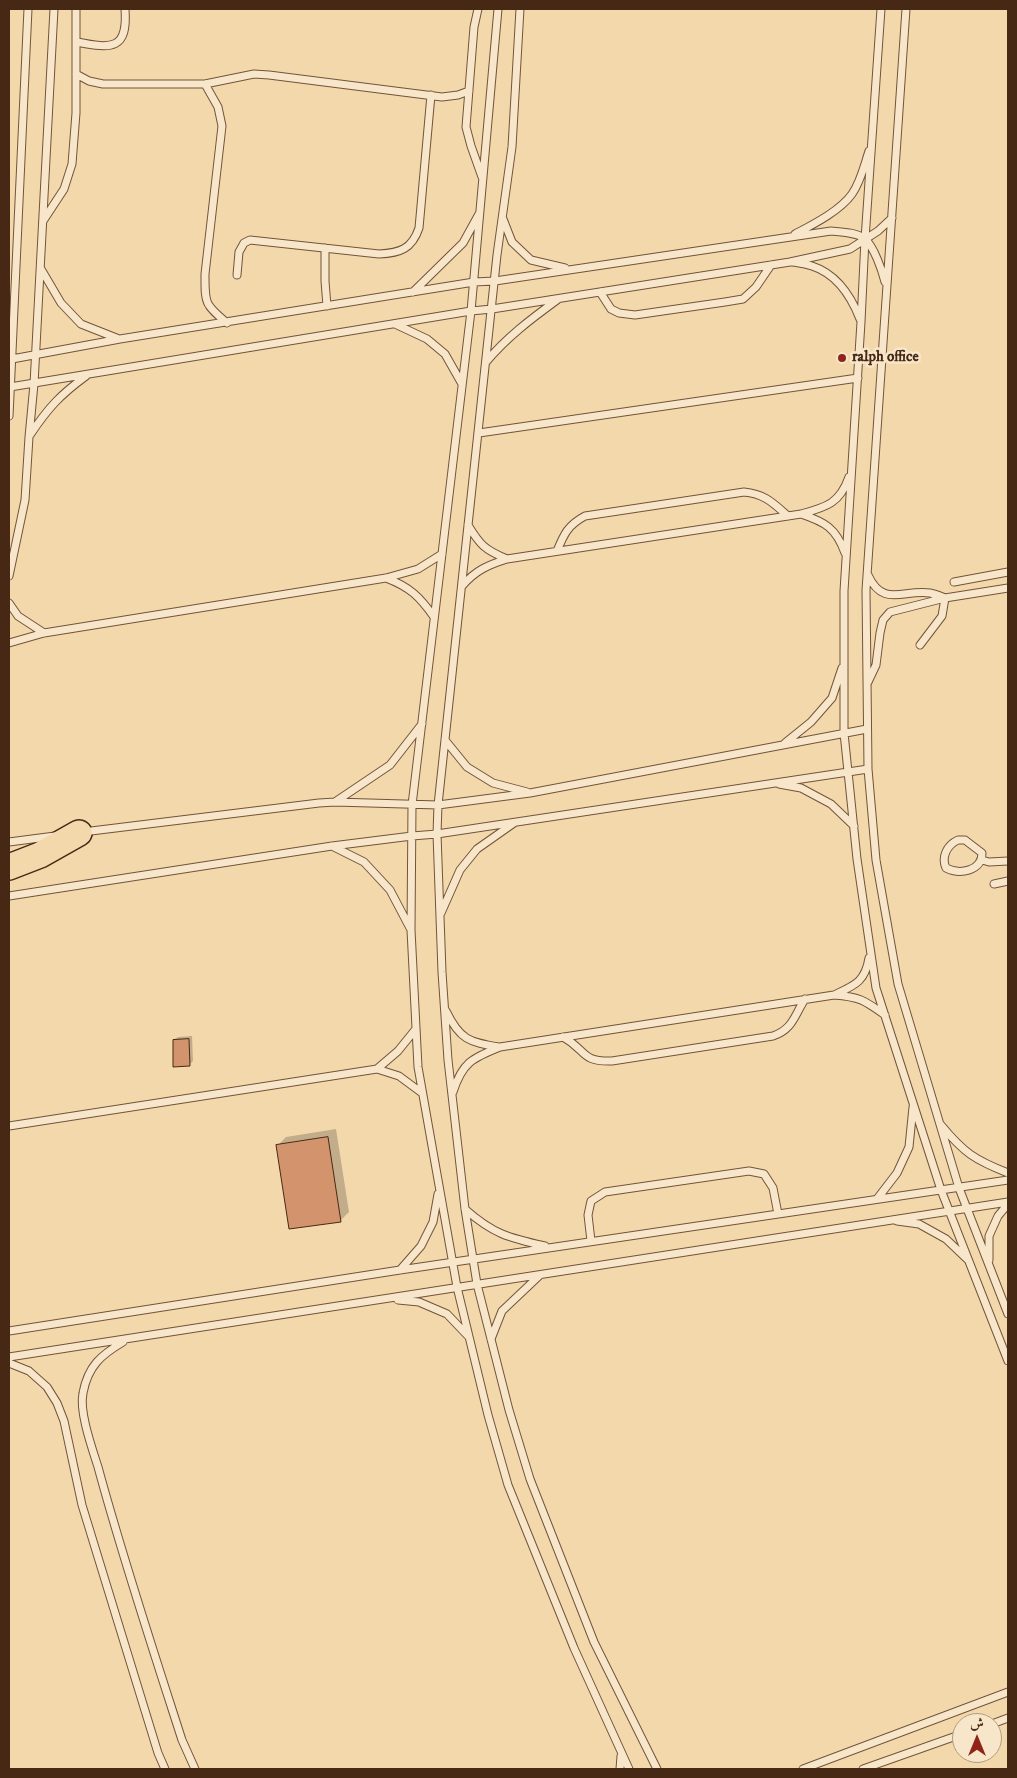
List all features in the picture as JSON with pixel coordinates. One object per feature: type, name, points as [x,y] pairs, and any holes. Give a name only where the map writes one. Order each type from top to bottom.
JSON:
[{"type":"highway","points":[[9,867],[40,855],[79,833]]},
{"type":"lane","points":[[9,416],[28,9]]},
{"type":"lane","points":[[9,576],[25,500],[36,355],[54,9]]},
{"type":"lane","points":[[43,221],[64,189],[72,164],[76,113],[76,9]]},
{"type":"lane","points":[[77,42],[93,45],[115,44],[124,38],[127,25],[125,9]]},
{"type":"lane","points":[[478,9],[474,27],[466,127],[484,180]]},
{"type":"lane","points":[[498,9],[471,311],[412,805],[411,930],[415,1030],[422,1093],[457,1288],[488,1415],[508,1485],[574,1648],[628,1769]]},
{"type":"lane","points":[[520,9],[512,147],[502,217],[438,805],[437,834],[440,916],[452,1095],[465,1209],[477,1284],[509,1410],[530,1479],[594,1642],[655,1766],[662,1769]]},
{"type":"lane","points":[[881,9],[844,591],[844,733],[854,826],[876,988],[941,1190],[1008,1361]]},
{"type":"lane","points":[[906,9],[867,573],[868,769],[876,860],[898,984],[959,1188],[1008,1314]]},
{"type":"lane","points":[[76,74],[89,81],[104,84],[205,84],[254,74],[442,97],[458,96],[469,91]]},
{"type":"lane","points":[[205,84],[218,107],[222,126],[205,274],[205,296],[211,310],[227,323]]},
{"type":"lane","points":[[237,275],[239,252],[244,243],[250,240],[379,254],[393,253],[405,249],[415,239],[419,228],[432,96]]},
{"type":"lane","points":[[788,237],[823,220],[851,195],[861,176],[873,136]]},
{"type":"lane","points":[[413,292],[463,243],[481,211]]},
{"type":"lane","points":[[502,217],[512,242],[531,260],[571,270]]},
{"type":"lane","points":[[10,387],[471,311],[790,262],[850,249],[878,231],[892,218]]},
{"type":"lane","points":[[12,359],[120,339],[474,282],[495,281],[831,231],[848,232],[865,239],[875,255],[887,287]]},
{"type":"lane","points":[[325,248],[325,281],[328,306]]},
{"type":"lane","points":[[790,262],[812,266],[829,275],[844,288],[861,322]]},
{"type":"lane","points":[[600,292],[611,309],[619,313],[635,315],[724,302],[742,299],[756,287],[771,265]]},
{"type":"lane","points":[[41,270],[61,303],[81,324],[120,339]]},
{"type":"lane","points":[[486,362],[502,343],[526,322],[559,299]]},
{"type":"lane","points":[[395,324],[427,339],[445,354],[462,384]]},
{"type":"lane","points":[[29,437],[45,413],[64,392],[88,375]]},
{"type":"lane","points":[[478,433],[858,378]]},
{"type":"lane","points":[[462,586],[472,574],[507,559],[801,514],[822,508],[836,500],[844,490],[852,468]]},
{"type":"lane","points":[[557,551],[564,533],[574,522],[585,516],[744,492],[756,493],[768,498],[788,516]]},
{"type":"lane","points":[[801,514],[819,520],[833,530],[841,541],[847,557]]},
{"type":"lane","points":[[468,525],[479,543],[492,553],[507,559]]},
{"type":"lane","points":[[9,643],[44,633],[386,578],[418,569],[442,554]]},
{"type":"lane","points":[[954,582],[1008,572]]},
{"type":"lane","points":[[867,573],[873,585],[888,595],[931,593],[945,598]]},
{"type":"lane","points":[[386,578],[404,584],[423,601],[434,617]]},
{"type":"lane","points":[[867,685],[876,665],[883,620],[890,612],[945,598],[1008,588]]},
{"type":"lane","points":[[920,645],[942,616],[945,598]]},
{"type":"lane","points":[[9,603],[18,616],[44,633]]},
{"type":"lane","points":[[784,744],[811,722],[832,698],[844,663]]},
{"type":"lane","points":[[335,802],[390,765],[422,724]]},
{"type":"lane","points":[[9,842],[318,803],[438,805],[530,793],[867,729]]},
{"type":"lane","points":[[445,740],[467,767],[493,783],[530,793]]},
{"type":"lane","points":[[9,896],[332,846],[437,834],[868,769]]},
{"type":"lane","points":[[773,783],[801,788],[831,804],[854,826]]},
{"type":"lane","points":[[440,916],[460,870],[477,849],[516,822]]},
{"type":"lane","points":[[958,840],[966,840],[982,852],[982,860],[970,870],[953,872],[946,868],[943,862],[944,856],[952,843],[958,840]]},
{"type":"lane","points":[[332,846],[364,862],[390,890],[411,930]]},
{"type":"lane","points":[[982,860],[989,862],[1008,861]]},
{"type":"lane","points":[[994,884],[1008,881]]},
{"type":"lane","points":[[834,995],[853,986],[863,978],[867,970],[871,951]]},
{"type":"lane","points":[[452,1095],[457,1078],[466,1064],[476,1056],[500,1047],[834,995],[854,996],[867,1002],[885,1016]]},
{"type":"lane","points":[[563,1037],[574,1043],[589,1059],[598,1062],[773,1036],[784,1032],[794,1020],[805,999]]},
{"type":"lane","points":[[445,1007],[453,1025],[462,1036],[476,1043],[500,1047]]},
{"type":"lane","points":[[377,1069],[398,1051],[415,1030]]},
{"type":"lane","points":[[9,1126],[377,1069],[400,1076],[422,1093]]},
{"type":"lane","points":[[877,1199],[898,1173],[909,1147],[914,1105]]},
{"type":"lane","points":[[939,1122],[957,1145],[980,1162],[1008,1173]]},
{"type":"lane","points":[[592,1241],[588,1216],[591,1201],[605,1192],[749,1170],[764,1174],[774,1188],[778,1214]]},
{"type":"lane","points":[[9,1331],[551,1247],[1008,1180]]},
{"type":"lane","points":[[400,1270],[421,1246],[433,1222],[439,1186]]},
{"type":"lane","points":[[9,1357],[1008,1203]]},
{"type":"lane","points":[[989,1266],[989,1236],[998,1216],[1008,1203]]},
{"type":"lane","points":[[465,1209],[482,1224],[508,1238],[551,1247]]},
{"type":"lane","points":[[889,1220],[919,1224],[946,1238],[968,1260]]},
{"type":"lane","points":[[491,1339],[502,1310],[541,1274]]},
{"type":"lane","points":[[385,1299],[419,1302],[447,1314],[469,1337]]},
{"type":"lane","points":[[127,1339],[106,1353],[90,1369],[82,1395],[84,1419],[106,1498],[176,1722],[195,1769]]},
{"type":"lane","points":[[9,1362],[29,1371],[47,1387],[57,1402],[64,1421],[82,1505],[158,1753],[165,1769]]},
{"type":"lane","points":[[803,1769],[1008,1692]]},
{"type":"lane","points":[[863,1769],[952,1738]]},
{"type":"lane","points":[[620,1769],[621,1753]]},
{"type":"building","points":[[189,1039],[190,1066],[173,1067],[173,1040]]},
{"type":"building","points":[[328,1137],[341,1222],[289,1229],[276,1145]]},
{"type":"place","name":"ralph office","points":[[842,358]]}]
